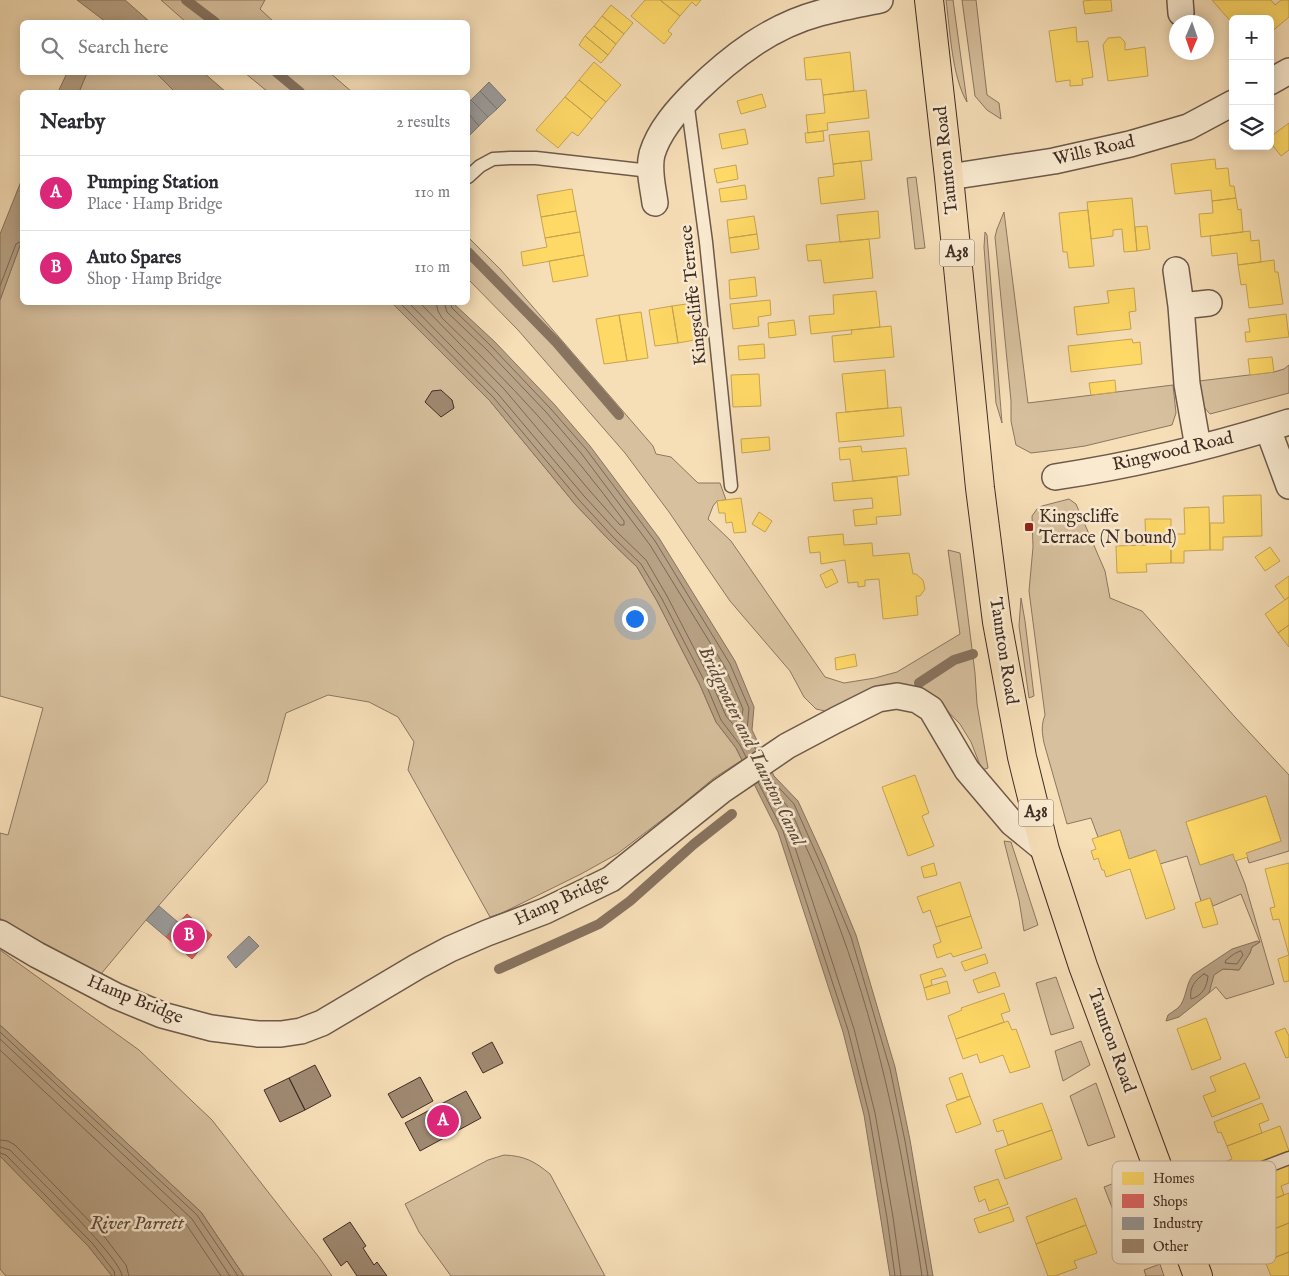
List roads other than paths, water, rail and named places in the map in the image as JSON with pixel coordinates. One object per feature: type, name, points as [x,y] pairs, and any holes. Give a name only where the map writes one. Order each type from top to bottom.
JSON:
[{"type":"main road","name":"Taunton Road","points":[[929,0],[949,177],[979,479],[997,622],[1022,758],[1045,850],[1083,966],[1155,1161]]},
{"type":"main road","name":"Taunton Road","points":[[1194,1264],[1198,1276]]},
{"type":"street","points":[[656,203],[650,171],[652,154],[658,141],[672,117],[720,68],[768,34],[796,21],[818,13],[880,0]]},
{"type":"street","points":[[1274,79],[1289,70]]},
{"type":"street","name":"Wills Road","points":[[949,177],[1054,161],[1130,144],[1188,127],[1229,105]]},
{"type":"street","points":[[1176,270],[1181,306],[1187,384],[1198,447]]},
{"type":"street","points":[[1181,306],[1209,303]]},
{"type":"street","points":[[1278,425],[1289,486]]},
{"type":"street","name":"Ringwood Road","points":[[1056,477],[1198,447],[1278,425]]},
{"type":"street","name":"Hamp Bridge","points":[[0,933],[116,996],[162,1015],[211,1028],[258,1034],[281,1034],[302,1031],[322,1023],[450,949],[545,911],[611,879],[722,791],[794,742],[878,699],[897,696],[917,700],[931,709],[967,770],[1012,823],[1045,850]]},
{"type":"lane","name":"Kingscliffe Terrace","points":[[687,100],[706,242],[731,486]]},
{"type":"lane","points":[[470,175],[480,166],[493,159],[510,158],[536,158],[650,171]]},
{"type":"lane","points":[[1276,1163],[1289,1158]]},
{"type":"water","points":[[77,0],[125,0],[148,20],[103,20]]},
{"type":"water","points":[[66,75],[86,75],[80,90],[59,90]]},
{"type":"water","points":[[158,75],[206,75],[224,90],[173,90]]},
{"type":"water","points":[[20,184],[20,245],[0,300],[0,234]]},
{"type":"water","name":"Bridgwater and Taunton Canal","points":[[394,305],[455,305],[495,342],[554,404],[590,446],[659,538],[735,661],[754,707],[752,730],[774,776],[798,801],[856,935],[895,1067],[910,1140],[933,1276],[890,1276],[864,1115],[843,1032],[778,832],[736,748],[716,722],[700,685],[657,601],[637,567],[575,504],[490,401]]},
{"type":"water","points":[[1257,941],[1260,942],[1252,947],[1239,970],[1223,969],[1214,975],[1209,993],[1179,1017],[1166,1021],[1168,1015],[1181,1004],[1193,975],[1232,949]]},
{"type":"water","name":"River Parrett","points":[[0,1025],[201,1212],[244,1276],[112,1276],[89,1247],[0,1156]]},
{"type":"waterway","points":[[186,0],[212,20]]},
{"type":"waterway","points":[[280,75],[298,90]]},
{"type":"waterway","points":[[470,254],[556,342],[619,415]]},
{"type":"waterway","points":[[919,683],[954,660],[973,654]]},
{"type":"waterway","points":[[499,969],[599,924],[630,901],[694,844],[732,814]]},
{"type":"place","name":"Kingscliffe Terrace (N bound)","points":[[1029,527]]},
{"type":"place","name":"Auto Spares","points":[[189,936]]},
{"type":"place","name":"Pumping Station","points":[[443,1121]]}]
